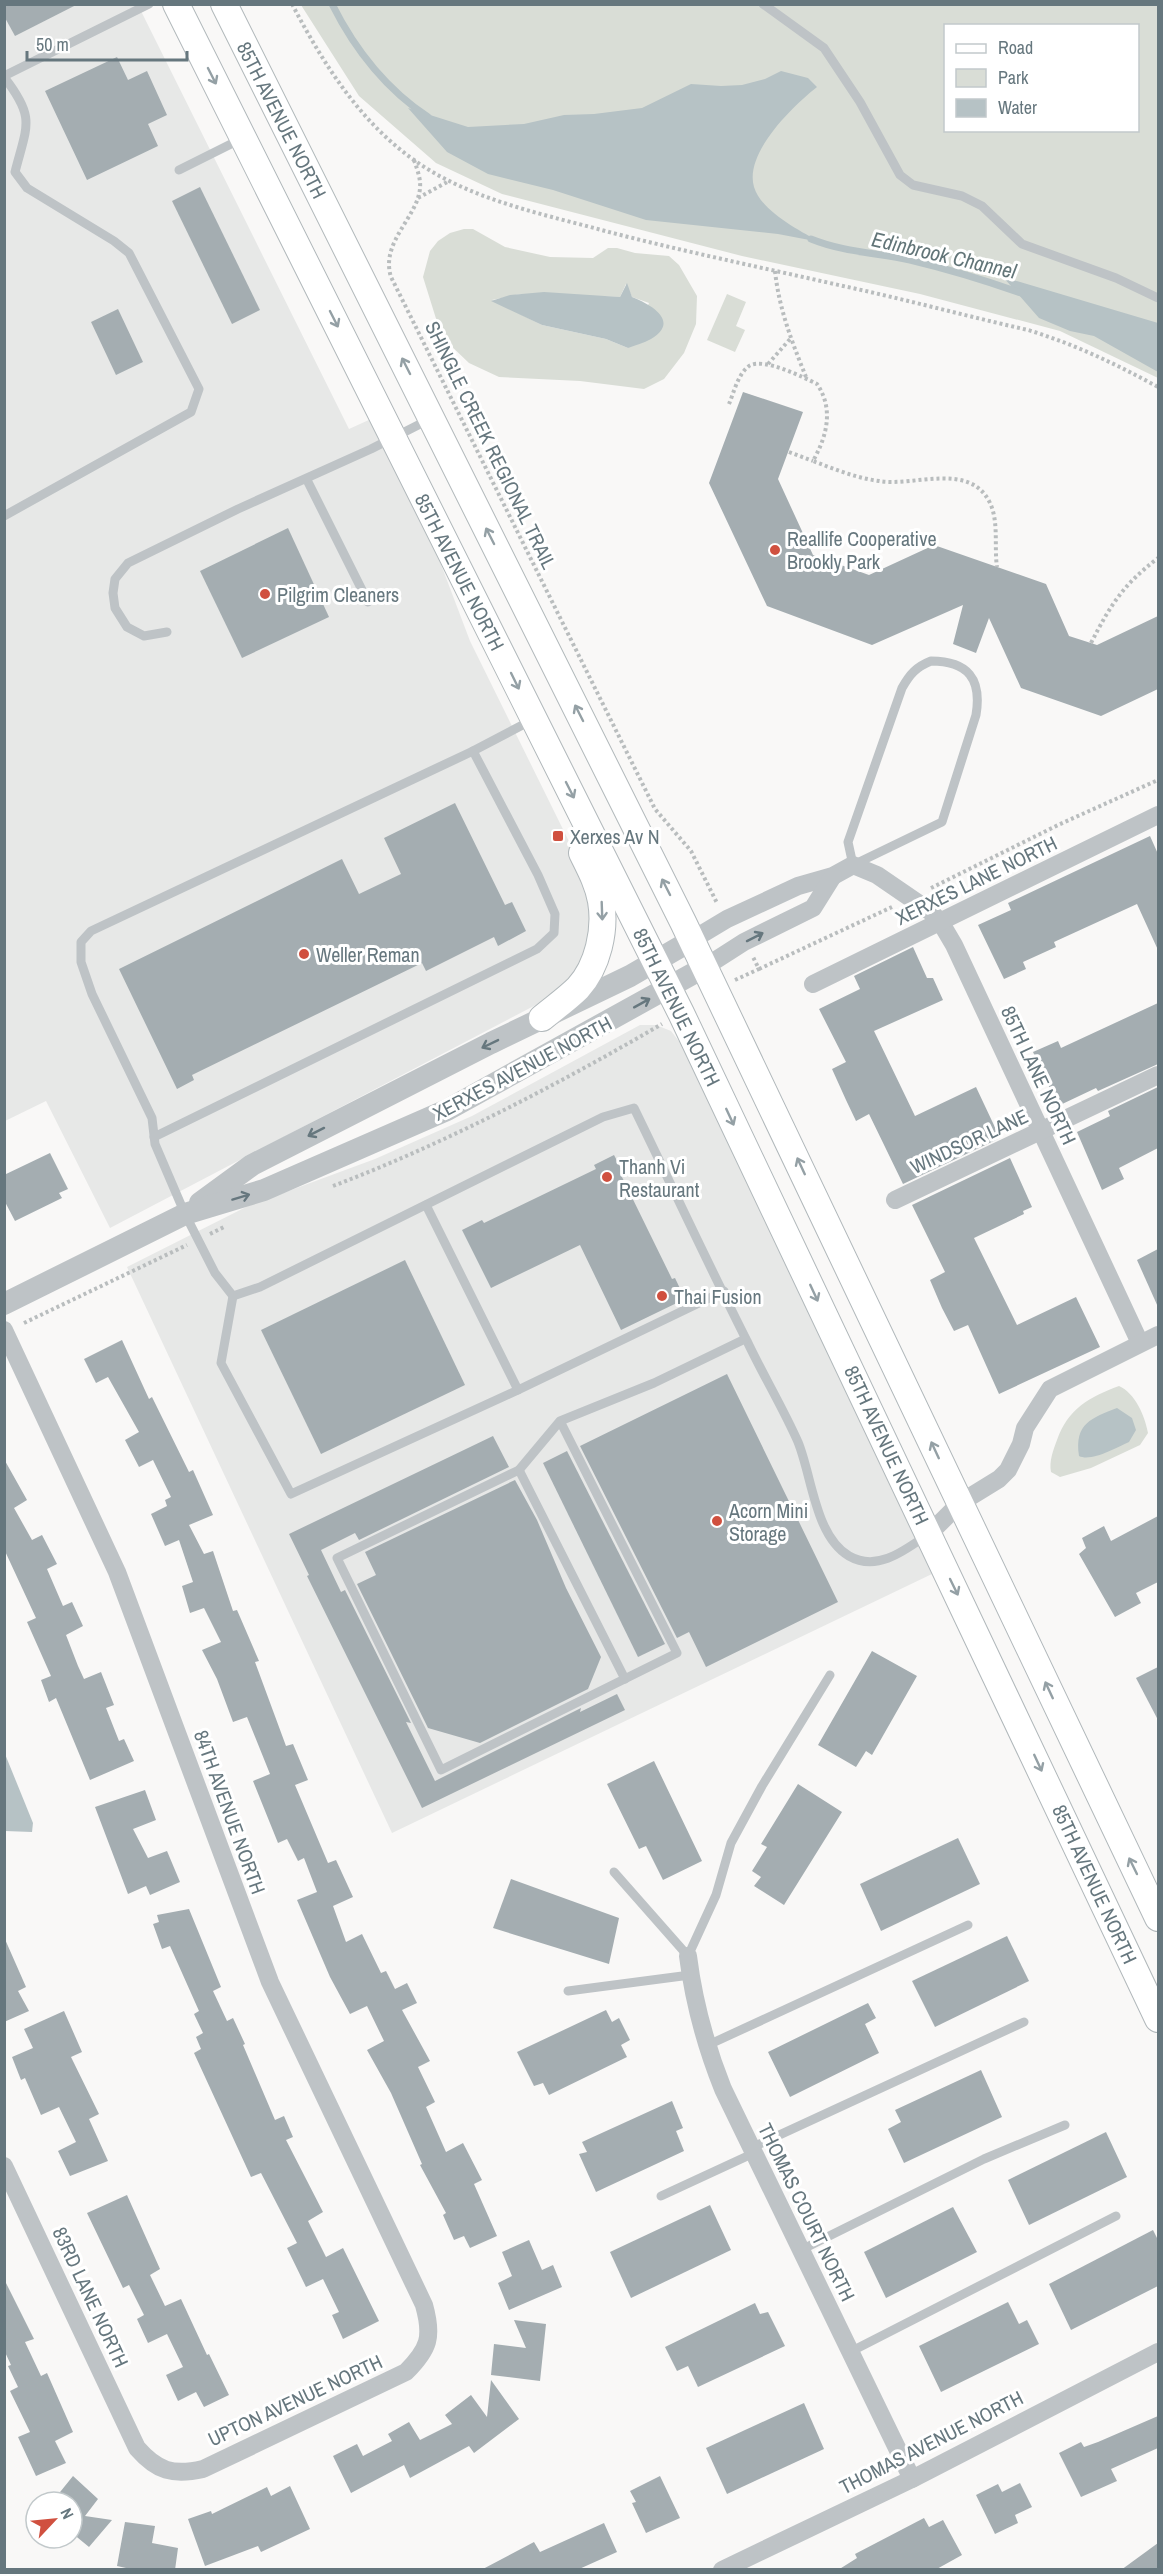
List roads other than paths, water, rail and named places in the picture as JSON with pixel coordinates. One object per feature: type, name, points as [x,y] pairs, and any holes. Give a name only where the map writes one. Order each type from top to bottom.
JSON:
[{"type":"main road","name":"85TH AVENUE NORTH","points":[[176,4],[656,962],[1158,2019]]},
{"type":"main road","name":"85TH AVENUE NORTH","points":[[224,4],[692,940],[1158,1918]]},
{"type":"main road","points":[[534,719],[546,783],[596,881],[602,911],[602,930],[598,950],[591,967],[579,987],[542,1018]]},
{"type":"street","name":"XERXES LANE NORTH","points":[[813,984],[1158,815]]},
{"type":"street","name":"XERXES AVENUE NORTH","points":[[185,1214],[252,1165],[656,962],[727,919],[788,890],[832,876],[852,865]]},
{"type":"street","name":"85TH LANE NORTH","points":[[852,865],[877,875],[931,912],[941,923],[954,945],[1140,1343]]},
{"type":"street","name":"XERXES AVENUE NORTH","points":[[4,1304],[185,1214],[264,1190],[447,1110],[668,988],[744,942],[813,908],[832,876]]},
{"type":"street","name":"WINDSOR LANE","points":[[895,1200],[1158,1075]]},
{"type":"street","name":"84TH AVENUE NORTH","points":[[4,1330],[117,1572],[270,1982],[424,2305]]},
{"type":"street","points":[[929,1534],[960,1503],[999,1479],[1008,1470],[1021,1444],[1025,1428],[1050,1389],[1158,1335]]},
{"type":"street","name":"THOMAS COURT NORTH","points":[[688,1956],[694,2002],[706,2046],[723,2089],[912,2479]]},
{"type":"street","name":"83RD LANE NORTH","points":[[4,2166],[137,2448]]},
{"type":"street","name":"UPTON AVENUE NORTH","points":[[137,2448],[150,2463],[168,2471],[186,2473],[203,2469],[406,2372],[419,2359],[428,2344],[429,2324],[424,2305]]},
{"type":"street","name":"THOMAS AVENUE NORTH","points":[[722,2570],[912,2479],[1158,2352]]},
{"type":"lane","points":[[4,516],[191,412],[199,389],[129,253],[114,241],[27,188],[15,172],[28,120],[20,98],[4,76],[149,4]]},
{"type":"lane","points":[[763,4],[824,48],[860,102],[900,175],[913,185],[962,196],[982,207],[1022,244],[1116,278],[1158,298]]},
{"type":"lane","points":[[179,170],[243,138]]},
{"type":"lane","points":[[167,632],[144,636],[127,627],[115,608],[113,593],[115,579],[128,563],[238,509],[307,480],[432,418]]},
{"type":"lane","points":[[307,480],[368,602]]},
{"type":"lane","points":[[931,661],[948,661],[970,673],[979,699],[942,822],[852,865],[848,842],[906,681],[919,666],[931,661]]},
{"type":"lane","points":[[534,719],[473,751],[91,931],[81,942],[81,962],[92,994],[152,1118],[155,1144],[185,1214],[215,1273],[233,1296],[220,1363],[291,1494],[518,1390],[724,1291]]},
{"type":"lane","points":[[154,1137],[537,949],[554,933],[555,914],[538,875],[473,751]]},
{"type":"lane","points":[[233,1296],[260,1287],[603,1117],[634,1108],[798,1443],[823,1525],[834,1542],[849,1556],[867,1563],[881,1561],[906,1550],[929,1534]]},
{"type":"lane","points":[[426,1205],[518,1390]]},
{"type":"lane","points":[[560,1420],[677,1653],[441,1770],[336,1558],[519,1470],[560,1420],[654,1383],[746,1339]]},
{"type":"lane","points":[[519,1470],[625,1679]]},
{"type":"lane","points":[[614,1872],[688,1956],[716,1895],[731,1843],[762,1786],[830,1675]]},
{"type":"lane","points":[[706,2046],[968,1925]]},
{"type":"lane","points":[[568,1991],[690,1975]]},
{"type":"lane","points":[[661,2196],[1024,2022]]},
{"type":"lane","points":[[801,2250],[984,2159],[1065,2125]]},
{"type":"lane","points":[[850,2352],[1116,2216]]},
{"type":"water","points":[[781,71],[808,78],[817,87],[784,118],[763,145],[753,174],[754,187],[764,204],[773,212],[820,242],[778,234],[646,220],[553,190],[488,174],[447,152],[408,108],[468,127],[524,124],[564,115],[642,108],[691,84],[742,85],[765,79]]},
{"type":"water","points":[[1003,277],[1158,323],[1158,372],[1094,336],[1070,331],[1039,318]]},
{"type":"water","points":[[627,283],[632,297],[654,309],[663,320],[660,332],[645,342],[628,348],[606,339],[542,325],[491,301],[510,295],[544,292],[620,297]]},
{"type":"water","points":[[1117,1408],[1132,1418],[1136,1430],[1129,1442],[1097,1456],[1079,1456],[1079,1436],[1082,1429],[1093,1419]]},
{"type":"water","points":[[5,1754],[33,1823],[32,1832],[5,1831]]},
{"type":"waterway","name":"Edinbrook Channel","points":[[332,4],[361,53],[385,81],[428,117]]},
{"type":"waterway","name":"Edinbrook Channel","points":[[811,239],[848,250],[924,263],[1021,293]]},
{"type":"place","name":"Reallife Cooperative Brookly Park","points":[[775,550]]},
{"type":"place","name":"Pilgrim Cleaners","points":[[265,594]]},
{"type":"place","name":"Xerxes Av N","points":[[558,836]]},
{"type":"place","name":"Weller Reman","points":[[304,954]]},
{"type":"place","name":"Thanh Vi Restaurant","points":[[607,1177]]},
{"type":"place","name":"Thai Fusion","points":[[662,1296]]},
{"type":"place","name":"Acorn Mini Storage","points":[[717,1521]]}]
